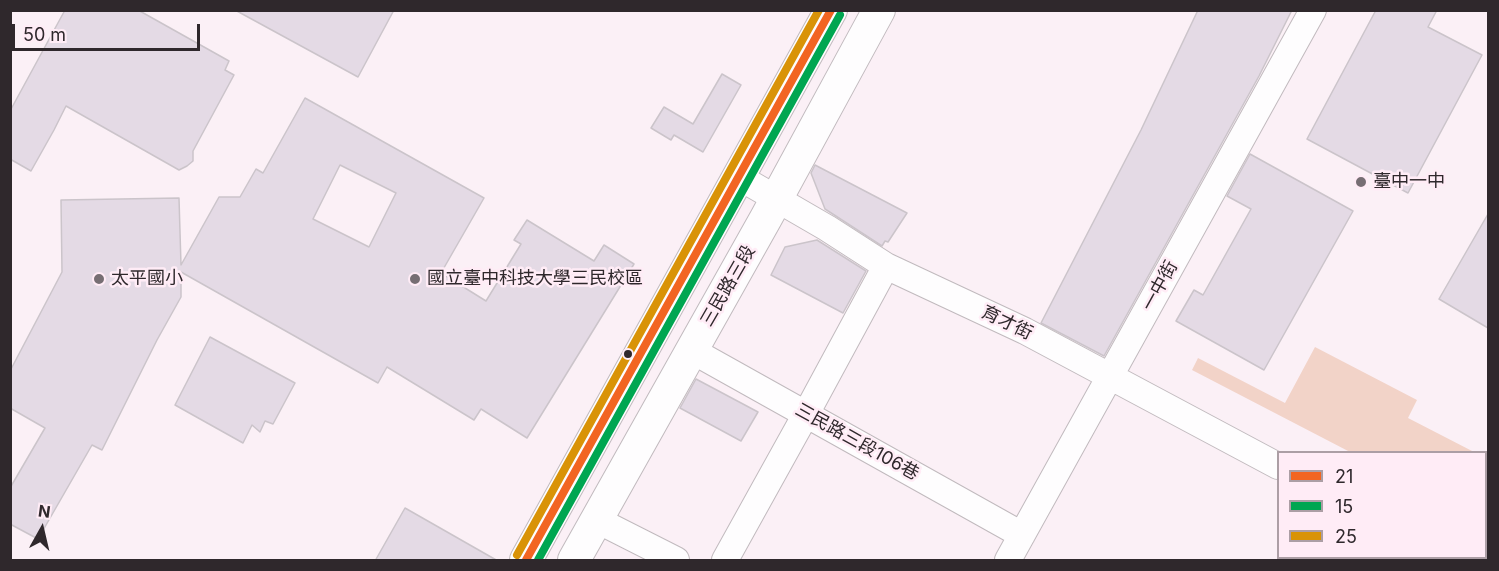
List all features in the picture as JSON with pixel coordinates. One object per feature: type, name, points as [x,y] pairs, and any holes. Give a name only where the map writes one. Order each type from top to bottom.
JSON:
[{"type":"main road","points":[[526,561],[831,10]]},
{"type":"main road","name":"三民路三段","points":[[574,561],[766,218],[879,10]]},
{"type":"street","name":"一中街","points":[[1008,561],[1313,10]]},
{"type":"street","name":"育才街","points":[[739,177],[827,228],[885,266],[1025,331],[1277,465]]},
{"type":"street","points":[[725,561],[885,266]]},
{"type":"street","name":"三民路三段106巷","points":[[691,350],[1022,535]]},
{"type":"street","points":[[597,520],[676,561]]},
{"type":"street","points":[[1450,559],[1456,561]]},
{"type":"shaded area","points":[[1315,347],[1417,400],[1408,418],[1472,451],[1348,451],[1192,370],[1198,358],[1285,403]]},
{"type":"building","points":[[65,10],[138,10],[229,61],[225,70],[234,75],[193,151],[193,161],[187,166],[179,170],[66,106],[31,171],[10,159],[10,111]]},
{"type":"building","points":[[235,10],[394,10],[358,77]]},
{"type":"building","points":[[1198,10],[1292,10],[1259,76],[1104,356],[1041,323],[1141,130]]},
{"type":"building","points":[[1376,10],[1437,10],[1428,27],[1482,55],[1408,193],[1307,139]]},
{"type":"building","points":[[722,74],[741,85],[703,152],[674,135],[671,140],[651,128],[664,107],[693,124]]},
{"type":"building","points":[[305,98],[484,198],[441,273],[486,301],[521,244],[514,240],[527,220],[594,261],[604,245],[634,264],[527,438],[481,409],[474,420],[387,367],[378,383],[181,272],[181,297],[102,450],[92,445],[38,539],[10,524],[10,488],[45,428],[10,408],[10,371],[62,272],[61,200],[179,198],[181,265],[219,197],[240,197],[256,169],[263,173]],"holes":[[[340,165],[396,193],[369,247],[313,219]]]},
{"type":"building","points":[[1250,154],[1353,211],[1264,370],[1176,321],[1194,290],[1203,295],[1251,209],[1227,196]]},
{"type":"building","points":[[815,165],[907,213],[888,242],[885,241],[882,246],[825,209],[811,173]]},
{"type":"building","points":[[1488,214],[1488,328],[1439,299]]},
{"type":"building","points":[[817,240],[866,271],[843,313],[771,275],[785,247]]},
{"type":"building","points":[[210,337],[295,383],[273,424],[265,421],[260,432],[252,425],[243,443],[175,405]]},
{"type":"building","points":[[696,379],[758,412],[741,441],[680,408]]},
{"type":"building","points":[[405,508],[498,561],[375,561]]},
{"type":"transit line","name":"25","points":[[517,555],[819,10]]},
{"type":"transit line","name":"21","points":[[526,560],[831,10]]},
{"type":"transit line","name":"15","points":[[538,560],[840,15]]},
{"type":"place","name":"臺中一中","points":[[1361,182]]},
{"type":"place","name":"太平國小","points":[[99,279]]},
{"type":"place","name":"國立臺中科技大學三民校區","points":[[415,279]]}]
